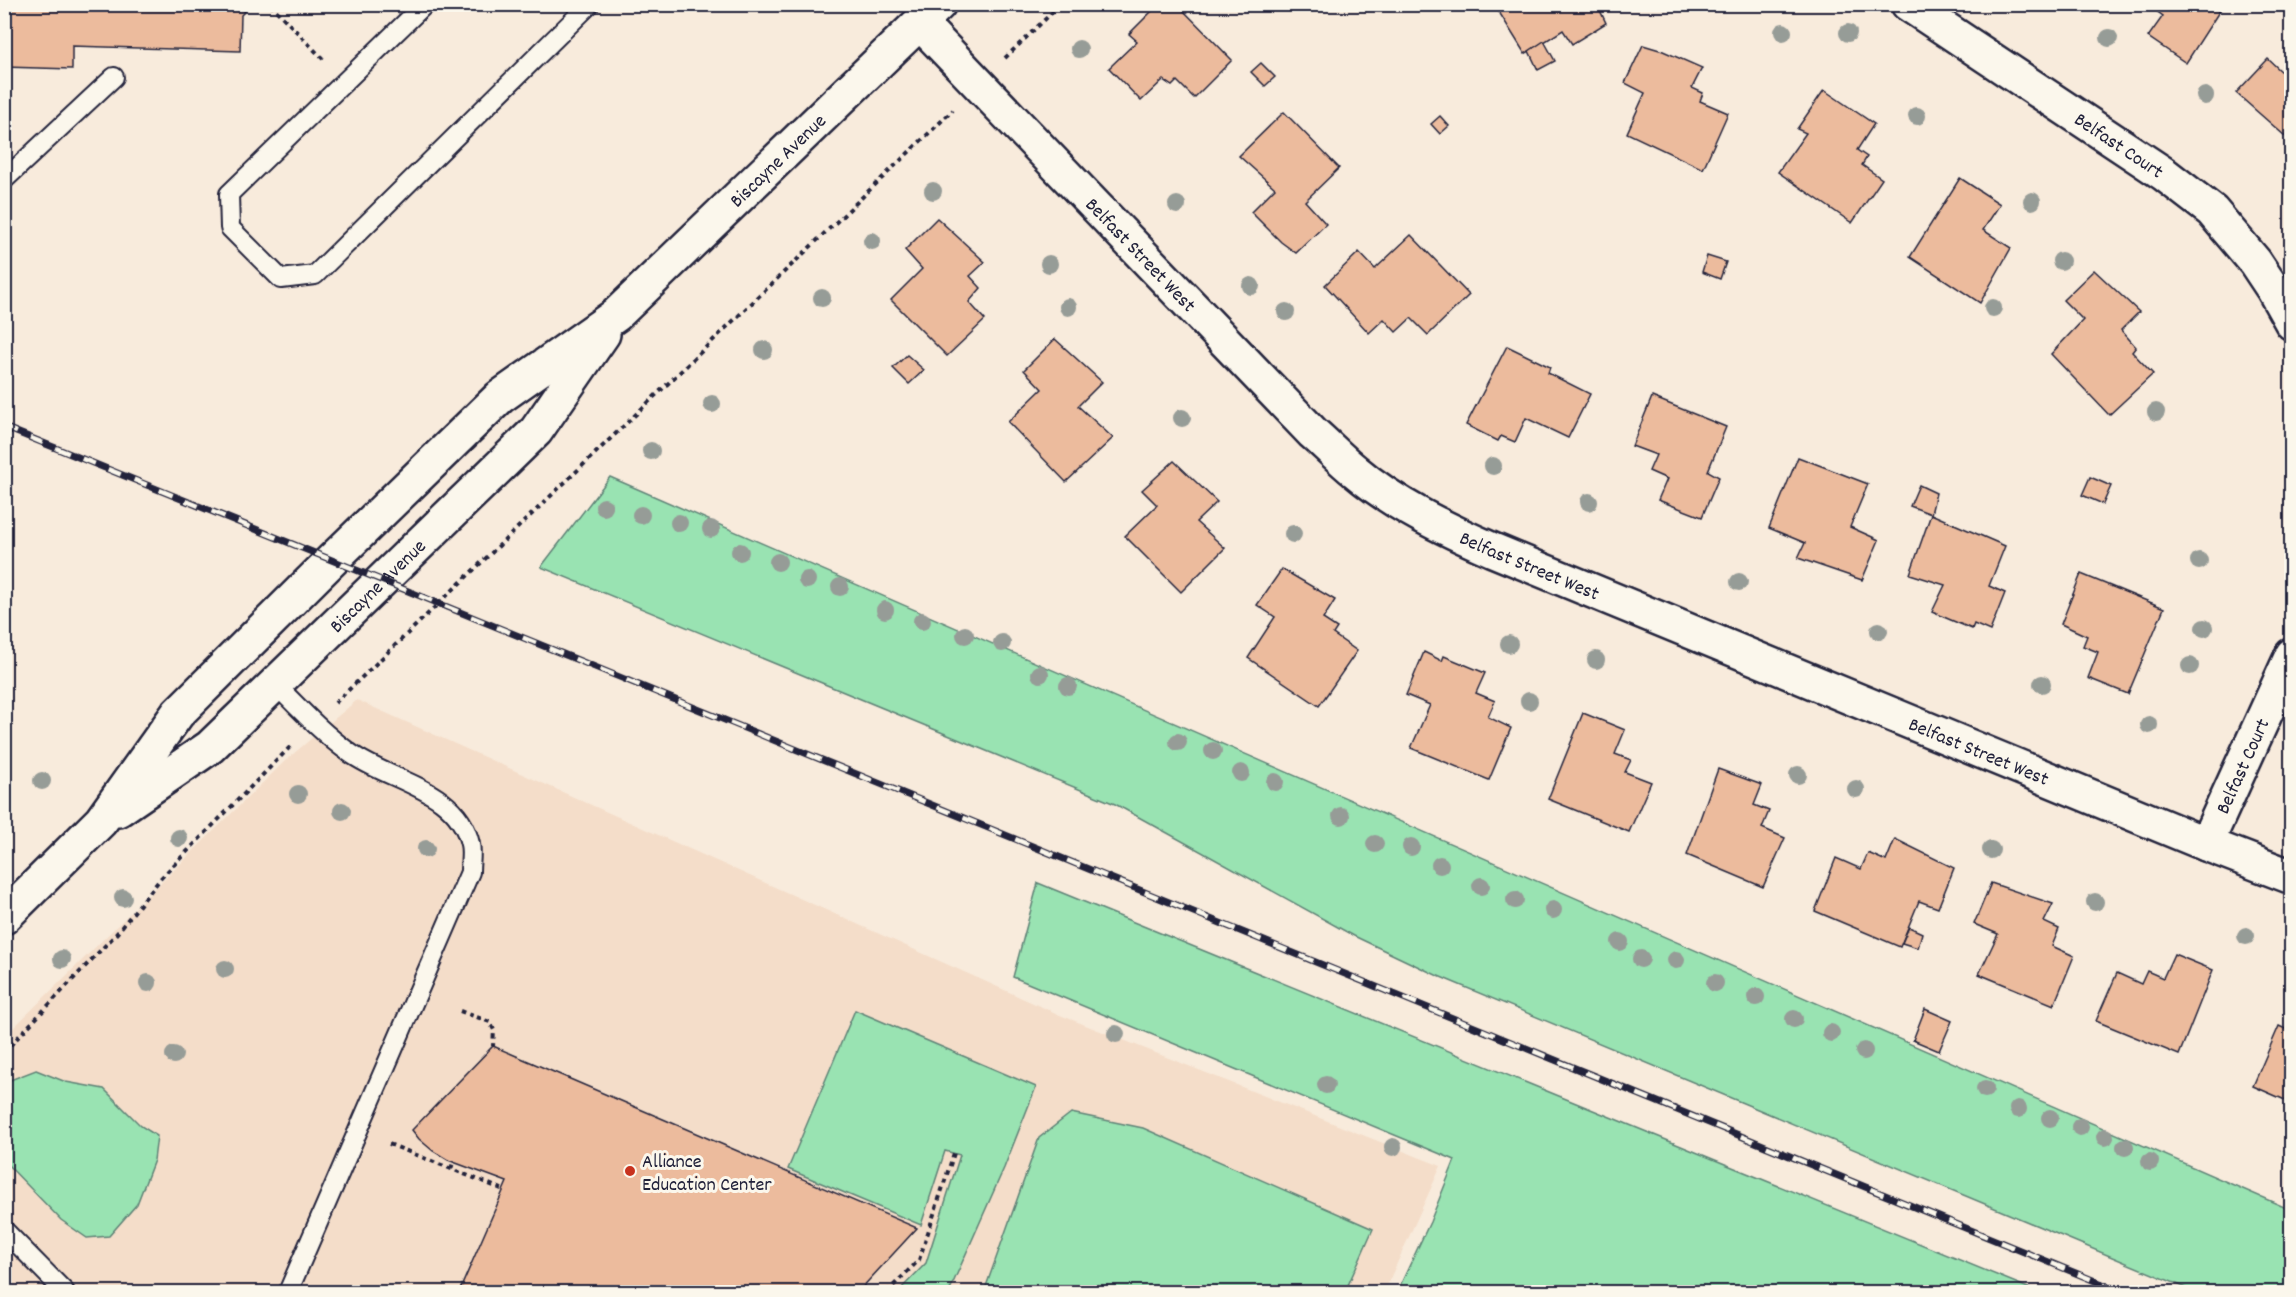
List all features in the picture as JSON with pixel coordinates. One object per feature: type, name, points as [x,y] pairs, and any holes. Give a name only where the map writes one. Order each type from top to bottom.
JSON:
[{"type":"street","name":"Belfast Court","points":[[1908,4],[2164,174],[2212,211],[2254,262],[2273,289],[2292,323]]},
{"type":"street","name":"Belfast Street West","points":[[930,14],[979,84],[1313,433],[1356,472],[1400,502],[1448,530],[1493,550],[2206,844],[2292,877]]},
{"type":"street","name":"Biscayne Avenue","points":[[4,917],[101,821],[178,713],[332,560],[500,397],[616,315],[930,14]]},
{"type":"street","name":"Biscayne Avenue","points":[[101,821],[210,747],[536,431],[616,315]]},
{"type":"street","name":"Belfast Court","points":[[2206,844],[2292,655]]},
{"type":"lane","points":[[425,4],[229,194],[230,228],[281,279],[315,275],[590,4]]},
{"type":"lane","points":[[4,180],[114,77]]},
{"type":"lane","points":[[275,684],[314,723],[349,753],[373,768],[437,797],[452,808],[464,825],[471,846],[470,872],[288,1293]]},
{"type":"lane","points":[[4,1230],[65,1293]]},
{"type":"path","points":[[270,4],[345,82]]},
{"type":"path","points":[[4,1052],[117,933],[160,878],[314,723],[1061,4]]},
{"type":"path","points":[[460,1011],[490,1022],[494,1030],[493,1046]]},
{"type":"path","points":[[389,1144],[504,1190]]},
{"type":"path","points":[[887,1293],[919,1260],[954,1153]]},
{"type":"path","points":[[451,1169],[453,1163]]},
{"type":"shaded area","points":[[357,700],[1060,1015],[1441,1166],[1384,1292],[5,1292],[5,1036],[286,760]]},
{"type":"green space","points":[[610,477],[2291,1210],[2291,1292],[2196,1292],[1436,975],[1354,936],[1115,804],[541,567]]},
{"type":"green space","points":[[1038,883],[2038,1292],[1397,1292],[1430,1222],[1455,1160],[1013,977]]},
{"type":"green space","points":[[855,1010],[1036,1087],[1004,1168],[949,1292],[898,1292],[926,1263],[960,1155],[945,1151],[921,1225],[788,1169]]},
{"type":"green space","points":[[36,1070],[66,1082],[104,1089],[141,1126],[157,1136],[154,1160],[137,1204],[109,1236],[87,1238],[61,1220],[5,1162],[5,1082]]},
{"type":"green space","points":[[1071,1113],[1143,1128],[1373,1229],[1345,1292],[984,1292],[1039,1138]]},
{"type":"building","points":[[4,4],[252,4],[241,15],[240,51],[72,46],[72,69],[4,67]]},
{"type":"building","points":[[1159,4],[1177,4],[1232,60],[1194,98],[1177,81],[1172,86],[1163,80],[1141,101],[1109,68],[1137,41],[1129,34]]},
{"type":"building","points":[[1494,4],[1597,4],[1606,23],[1572,44],[1563,30],[1525,54]]},
{"type":"building","points":[[2153,4],[2224,4],[2186,63],[2148,37],[2163,16],[2151,7]]},
{"type":"building","points":[[1544,41],[1555,61],[1538,70],[1529,51]]},
{"type":"building","points":[[1643,45],[1702,68],[1692,88],[1703,93],[1700,101],[1728,113],[1703,169],[1627,133],[1645,93],[1625,83]]},
{"type":"building","points":[[2268,59],[2283,73],[2292,64],[2292,129],[2285,136],[2236,93]]},
{"type":"building","points":[[1261,63],[1275,77],[1265,86],[1251,72]]},
{"type":"building","points":[[1824,90],[1874,124],[1857,150],[1867,157],[1862,165],[1882,179],[1852,223],[1778,172],[1806,133],[1797,129]]},
{"type":"building","points":[[1284,112],[1339,168],[1305,201],[1326,224],[1296,253],[1281,242],[1251,212],[1275,188],[1239,156]]},
{"type":"building","points":[[1440,116],[1449,126],[1440,134],[1431,124]]},
{"type":"building","points":[[1960,178],[2000,204],[1983,230],[2011,248],[1980,303],[1910,257]]},
{"type":"building","points":[[937,218],[985,262],[970,276],[981,288],[969,302],[985,320],[947,356],[891,300],[922,269],[905,250]]},
{"type":"building","points":[[1411,235],[1469,295],[1428,335],[1411,318],[1396,332],[1384,319],[1369,333],[1325,285],[1359,252],[1375,269]]},
{"type":"building","points":[[1707,256],[1726,262],[1720,279],[1702,272]]},
{"type":"building","points":[[2094,270],[2139,312],[2121,330],[2136,347],[2132,352],[2153,374],[2109,415],[2051,354],[2083,320],[2063,300]]},
{"type":"building","points":[[1055,339],[1102,382],[1078,406],[1113,438],[1066,482],[1008,422],[1042,389],[1024,370]]},
{"type":"building","points":[[1507,346],[1550,367],[1548,373],[1590,394],[1568,438],[1526,418],[1515,442],[1501,436],[1498,441],[1466,425]]},
{"type":"building","points":[[907,355],[924,370],[909,384],[893,368]]},
{"type":"building","points":[[1652,397],[1726,427],[1708,471],[1719,477],[1702,517],[1658,500],[1667,479],[1649,471],[1656,455],[1632,446]]},
{"type":"building","points":[[1798,457],[1868,484],[1850,527],[1879,540],[1862,580],[1798,558],[1805,543],[1769,528]]},
{"type":"building","points":[[1174,461],[1217,502],[1196,522],[1225,548],[1181,592],[1125,536],[1157,505],[1142,490]]},
{"type":"building","points":[[2090,477],[2111,486],[2103,504],[2082,495]]},
{"type":"building","points":[[1919,485],[1936,493],[1931,514],[1910,506]]},
{"type":"building","points":[[1931,514],[2005,546],[1989,586],[2005,593],[1990,631],[1974,624],[1972,629],[1932,612],[1945,585],[1910,574]]},
{"type":"building","points":[[1282,569],[1335,600],[1323,619],[1337,628],[1333,634],[1357,651],[1319,706],[1248,658],[1275,617],[1257,605]]},
{"type":"building","points":[[2081,574],[2164,608],[2128,694],[2088,678],[2098,652],[2083,646],[2087,636],[2061,624]]},
{"type":"building","points":[[1424,652],[1442,661],[1444,656],[1485,673],[1476,693],[1495,701],[1488,717],[1511,728],[1489,780],[1411,748],[1430,705],[1406,695]]},
{"type":"building","points":[[1583,713],[1625,730],[1615,754],[1631,760],[1625,772],[1651,782],[1629,832],[1548,799]]},
{"type":"building","points":[[1718,769],[1762,785],[1754,805],[1769,811],[1762,828],[1785,838],[1763,887],[1687,855]]},
{"type":"building","points":[[1895,839],[1954,868],[1938,908],[1919,901],[1900,947],[1815,911],[1836,858],[1861,869],[1868,853],[1886,861]]},
{"type":"building","points":[[1991,883],[2053,904],[2044,922],[2059,929],[2052,946],[2074,956],[2054,1005],[1979,974],[1998,934],[1974,924]]},
{"type":"building","points":[[1909,927],[1922,933],[1918,948],[1902,943]]},
{"type":"building","points":[[2174,954],[2213,970],[2179,1055],[2096,1021],[2117,973],[2141,984],[2147,971],[2163,978]]},
{"type":"building","points":[[1925,1009],[1952,1021],[1939,1051],[1913,1040]]},
{"type":"building","points":[[2279,1026],[2292,1032],[2292,1103],[2253,1086]]},
{"type":"building","name":"Alliance Education Center","points":[[493,1046],[917,1228],[858,1292],[459,1292],[507,1182],[448,1160],[433,1151],[412,1130]]},
{"type":"railway","points":[[4,427],[2122,1292]]},
{"type":"place","name":"Alliance Education Center","points":[[630,1171]]}]
